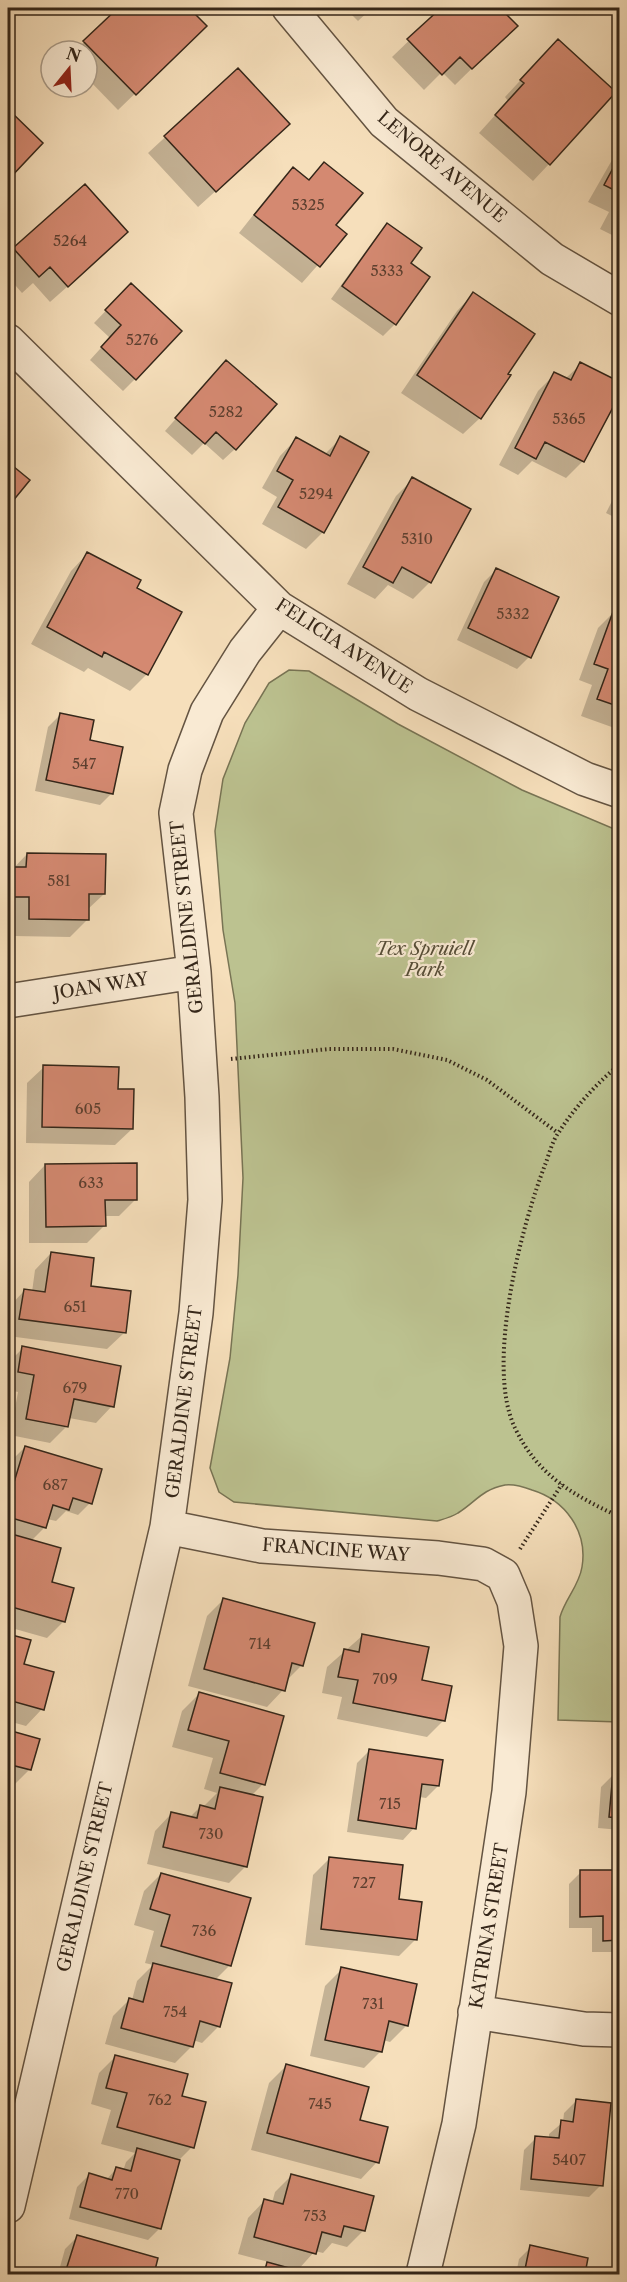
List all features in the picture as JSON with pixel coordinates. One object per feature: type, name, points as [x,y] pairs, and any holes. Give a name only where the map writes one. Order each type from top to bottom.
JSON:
[{"type":"street","name":"LENORE AVENUE","points":[[289,8],[384,122],[552,259],[620,298]]},
{"type":"street","name":"FELICIA AVENUE","points":[[8,341],[279,608],[418,694],[585,779],[620,791]]},
{"type":"street","name":"GERALDINE STREET","points":[[8,2206],[167,1527],[196,1313],[205,1200],[200,1063],[194,972],[176,813],[185,770],[207,712],[245,651],[279,608]]},
{"type":"street","name":"JOAN WAY","points":[[8,1000],[194,972]]},
{"type":"street","name":"FRANCINE WAY","points":[[167,1527],[262,1546],[438,1558],[483,1564],[503,1575]]},
{"type":"street","name":"KATRINA STREET","points":[[423,2274],[459,2124],[509,1792],[521,1646],[514,1601],[503,1575]]},
{"type":"street","points":[[475,2012],[584,2029],[620,2030]]},
{"type":"path","points":[[200,1063],[329,1049],[393,1049],[447,1060],[487,1080],[558,1133]]},
{"type":"path","points":[[620,1064],[584,1099],[558,1133],[531,1201],[514,1270],[506,1330],[504,1383],[514,1426],[537,1465],[581,1499],[620,1517]]},
{"type":"path","points":[[503,1575],[562,1484]]},
{"type":"green space","name":"Tex Spruiell Park","points":[[289,670],[309,671],[398,724],[522,790],[619,831],[619,1722],[558,1720],[560,1617],[580,1574],[583,1554],[578,1529],[564,1509],[555,1501],[529,1489],[505,1485],[485,1493],[456,1514],[437,1521],[234,1502],[219,1492],[210,1468],[230,1358],[238,1275],[243,1178],[235,1003],[223,930],[215,831],[223,779],[245,723],[269,683]]},
{"type":"building","points":[[118,8],[189,8],[207,26],[136,95],[99,57],[99,39],[85,39]]},
{"type":"building","points":[[441,8],[500,8],[518,26],[472,69],[460,57],[442,75],[407,39]]},
{"type":"building","points":[[558,39],[616,92],[550,165],[495,115],[524,83],[520,80]]},
{"type":"building","points":[[238,68],[290,124],[216,192],[164,136]]},
{"type":"building","points":[[8,109],[43,143],[8,180]]},
{"type":"building","points":[[620,155],[620,193],[604,185]]},
{"type":"building","points":[[324,162],[363,193],[336,225],[347,234],[320,267],[254,215],[293,167],[309,180]]},
{"type":"building","points":[[85,184],[128,232],[68,287],[50,267],[39,277],[13,248]]},
{"type":"building","points":[[387,223],[422,248],[411,263],[430,277],[396,325],[342,286]]},
{"type":"building","points":[[131,283],[182,331],[136,380],[101,347],[121,325],[105,310]]},
{"type":"building","points":[[473,292],[535,334],[481,419],[417,375]]},
{"type":"building","points":[[226,360],[277,404],[236,450],[216,432],[205,444],[175,418]]},
{"type":"building","points":[[580,362],[620,382],[620,394],[584,462],[545,442],[536,459],[515,448],[554,372],[571,380]]},
{"type":"building","points":[[340,436],[369,452],[324,533],[278,507],[293,480],[277,471],[296,437],[330,456]]},
{"type":"building","points":[[8,462],[30,480],[8,507]]},
{"type":"building","points":[[412,477],[471,509],[431,583],[402,567],[393,583],[363,567]]},
{"type":"building","points":[[87,552],[141,580],[137,588],[182,612],[148,675],[104,652],[102,657],[47,627]]},
{"type":"building","points":[[496,568],[559,597],[531,658],[468,628]]},
{"type":"building","points":[[614,609],[620,611],[620,707],[597,699],[608,669],[594,664]]},
{"type":"building","points":[[60,713],[94,720],[90,740],[123,747],[113,794],[46,780]]},
{"type":"building","points":[[27,853],[106,854],[105,894],[89,894],[89,920],[29,919],[29,897],[13,897],[13,867],[26,867]]},
{"type":"building","points":[[43,1065],[119,1067],[118,1089],[134,1089],[133,1129],[42,1127]]},
{"type":"building","points":[[137,1163],[137,1200],[105,1200],[106,1226],[46,1227],[45,1164]]},
{"type":"building","points":[[51,1252],[94,1258],[91,1286],[131,1291],[126,1333],[19,1319],[24,1289],[45,1292]]},
{"type":"building","points":[[22,1346],[121,1366],[114,1407],[74,1399],[68,1427],[26,1419],[34,1375],[18,1372]]},
{"type":"building","points":[[25,1446],[102,1469],[92,1504],[73,1498],[69,1510],[53,1505],[46,1528],[8,1517],[8,1502]]},
{"type":"building","points":[[8,1533],[61,1548],[52,1582],[74,1588],[65,1622],[8,1606],[13,1581],[8,1580]]},
{"type":"building","points":[[223,1598],[315,1623],[303,1666],[292,1663],[285,1691],[204,1669]]},
{"type":"building","points":[[8,1634],[31,1640],[24,1664],[54,1672],[44,1710],[8,1700]]},
{"type":"building","points":[[362,1634],[429,1647],[422,1680],[452,1686],[445,1721],[353,1703],[358,1680],[338,1677],[344,1649],[359,1652]]},
{"type":"building","points":[[199,1692],[284,1716],[265,1785],[220,1773],[229,1741],[188,1730]]},
{"type":"building","points":[[8,1730],[40,1739],[31,1770],[11,1765],[8,1777]]},
{"type":"building","points":[[369,1749],[443,1760],[439,1786],[422,1784],[416,1829],[358,1820]]},
{"type":"building","points":[[613,1773],[620,1774],[620,1818],[609,1817]]},
{"type":"building","points":[[220,1787],[263,1797],[247,1867],[163,1847],[171,1812],[197,1818],[200,1805],[215,1809]]},
{"type":"building","points":[[329,1857],[403,1865],[399,1899],[422,1902],[417,1940],[321,1929]]},
{"type":"building","points":[[580,1870],[620,1870],[620,1940],[603,1941],[603,1916],[580,1917]]},
{"type":"building","points":[[161,1873],[251,1898],[231,1966],[161,1946],[170,1915],[150,1909]]},
{"type":"building","points":[[153,1963],[232,1983],[220,2027],[200,2021],[193,2047],[121,2028],[129,1998],[143,2002]]},
{"type":"building","points":[[341,1967],[417,1984],[408,2026],[389,2021],[382,2052],[325,2040]]},
{"type":"building","points":[[115,2055],[188,2074],[182,2096],[206,2102],[194,2148],[117,2127],[127,2093],[106,2088]]},
{"type":"building","points":[[286,2064],[369,2087],[360,2120],[388,2127],[379,2163],[267,2133]]},
{"type":"building","points":[[576,2099],[611,2103],[603,2186],[531,2179],[535,2136],[559,2138],[561,2120],[573,2122]]},
{"type":"building","points":[[137,2148],[180,2160],[161,2229],[80,2207],[89,2173],[112,2180],[116,2167],[131,2171]]},
{"type":"building","points":[[291,2174],[374,2196],[365,2231],[344,2226],[341,2237],[322,2232],[316,2254],[254,2237],[264,2199],[283,2204]]},
{"type":"building","points":[[77,2235],[158,2258],[154,2274],[80,2274],[66,2270]]},
{"type":"building","points":[[530,2245],[588,2258],[585,2274],[524,2274]]},
{"type":"building","points":[[267,2262],[308,2273],[308,2274],[264,2274]]}]
